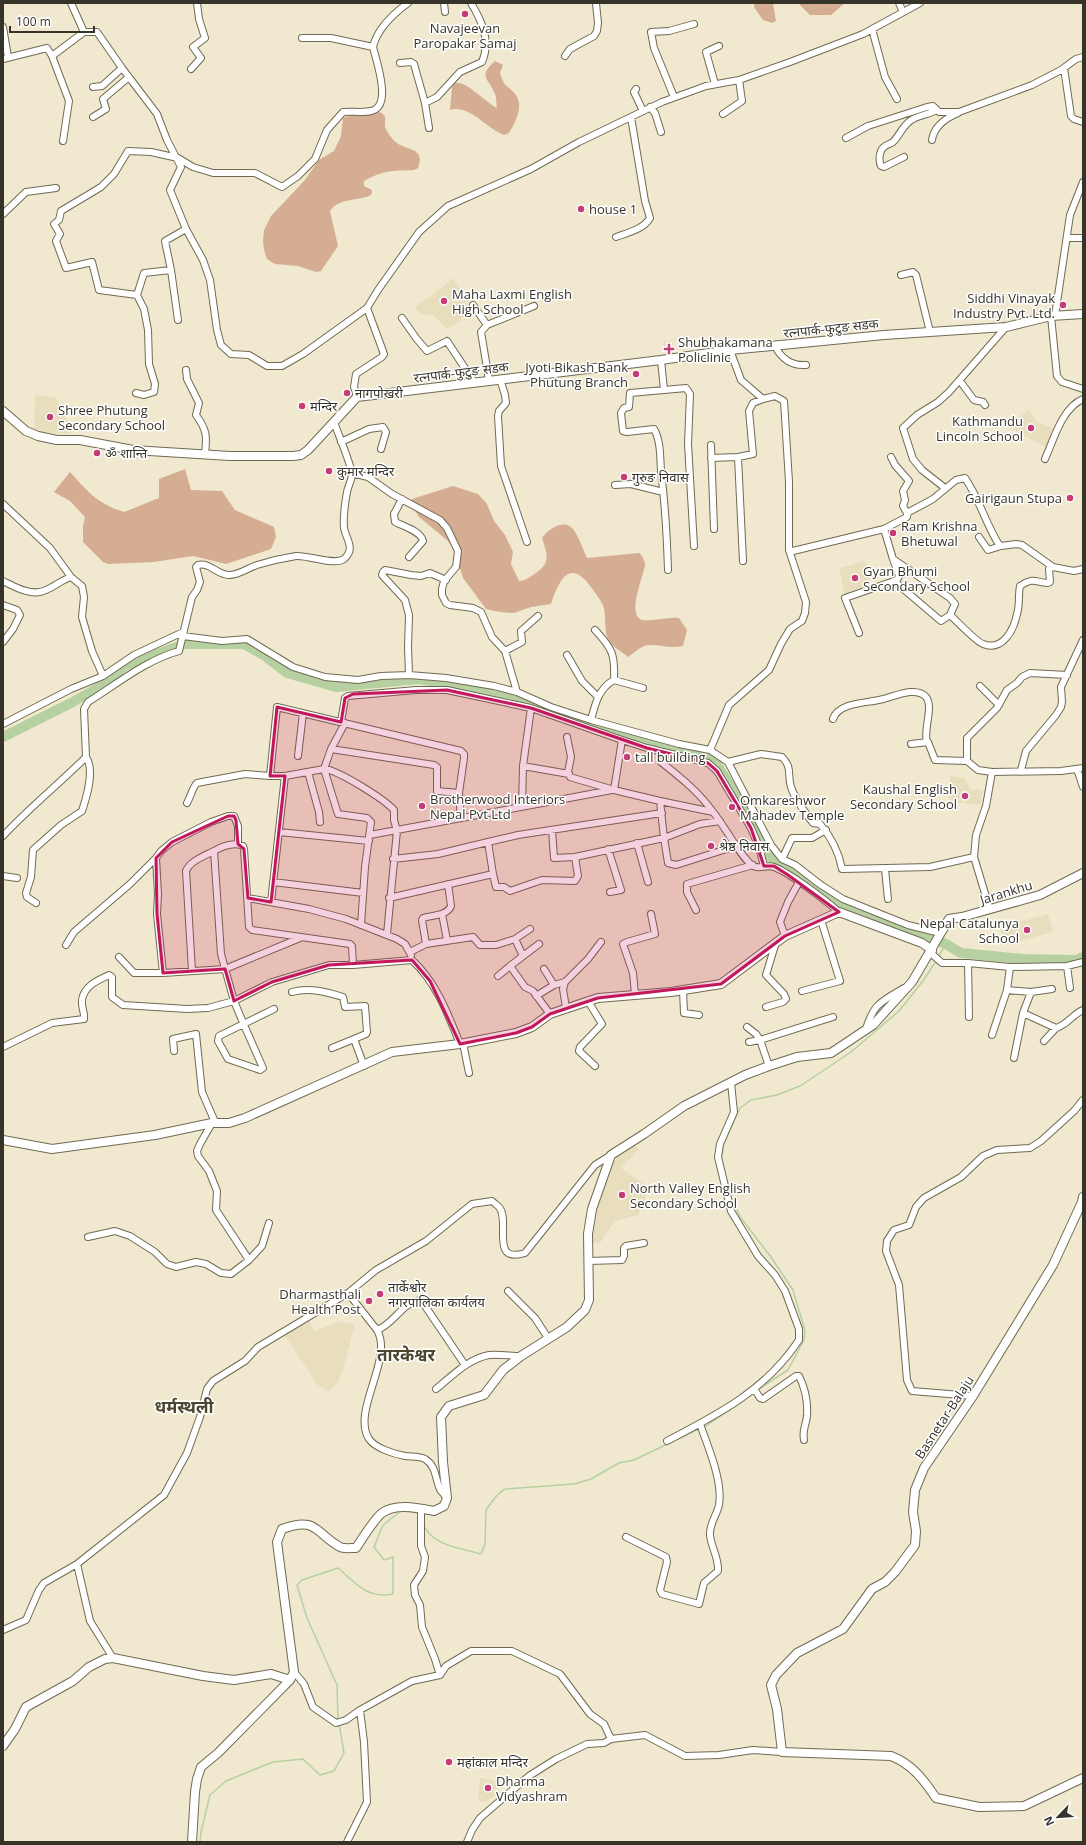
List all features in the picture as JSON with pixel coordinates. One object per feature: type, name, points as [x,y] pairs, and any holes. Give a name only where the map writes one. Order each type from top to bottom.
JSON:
[{"type":"street","points":[[71,3],[84,32]]},
{"type":"street","points":[[191,69],[200,58],[193,47],[205,38],[199,19],[197,3]]},
{"type":"street","points":[[137,295],[99,290],[92,262],[66,268],[56,241],[60,234],[54,224],[59,220],[61,211],[101,187],[114,174],[128,151],[151,152],[178,158],[193,167],[213,173],[255,173],[282,187],[298,176],[315,159],[327,130],[340,114],[343,112],[372,111],[377,108],[383,90],[383,85],[373,47],[376,38],[383,27],[399,9],[408,3]]},
{"type":"street","points":[[444,3],[445,12]]},
{"type":"street","points":[[425,103],[438,97],[460,72],[482,62],[485,55],[484,27],[471,3]]},
{"type":"street","points":[[565,56],[570,49],[594,36],[597,31],[598,23],[596,3]]},
{"type":"street","points":[[899,3],[903,12]]},
{"type":"street","points":[[52,56],[84,32],[97,32],[157,114],[167,140],[178,158],[181,167],[170,190],[186,229],[202,260],[210,280],[216,330],[221,345],[231,354],[249,355],[268,366],[282,366],[303,354],[367,308],[419,232],[448,206],[531,169],[579,142],[643,111],[650,106],[715,84],[739,80],[790,62],[872,29],[920,3]]},
{"type":"street","points":[[674,97],[654,48],[651,32],[669,31],[694,24]]},
{"type":"street","points":[[3,27],[6,58],[47,48],[52,56],[69,101],[63,142]]},
{"type":"street","points":[[872,29],[885,77],[897,99]]},
{"type":"street","points":[[302,38],[331,38],[373,47]]},
{"type":"street","points":[[715,84],[706,52],[719,46]]},
{"type":"street","points":[[932,140],[936,129],[946,118],[1032,85],[1064,68],[1076,59],[1083,57]]},
{"type":"street","points":[[400,63],[411,62],[414,64],[425,103],[429,128]]},
{"type":"street","points":[[93,87],[102,86],[122,68]]},
{"type":"street","points":[[1064,68],[1071,116],[1074,119],[1083,122]]},
{"type":"street","points":[[93,117],[106,109],[103,99],[129,77]]},
{"type":"street","points":[[723,114],[742,101],[739,80]]},
{"type":"street","points":[[636,89],[634,92],[643,111]]},
{"type":"street","points":[[650,106],[655,113],[661,132]]},
{"type":"street","points":[[846,138],[868,126],[927,107],[933,106],[937,110]]},
{"type":"street","points":[[904,157],[884,167],[881,166],[880,162],[880,151],[883,147],[892,142],[913,119],[937,110],[959,112]]},
{"type":"street","points":[[616,237],[630,232],[648,222],[650,218],[645,201],[631,117]]},
{"type":"street","points":[[1083,182],[1070,215],[1053,316],[1057,376],[1062,382],[1083,389]]},
{"type":"street","points":[[3,214],[26,192],[56,188]]},
{"type":"street","points":[[178,320],[171,270],[165,241],[186,229]]},
{"type":"street","points":[[1067,238],[1083,238]]},
{"type":"street","points":[[136,393],[144,395],[154,392],[155,384],[149,364],[148,330],[144,309],[137,295],[144,273],[171,270]]},
{"type":"street","points":[[901,275],[913,272],[916,275],[930,332]]},
{"type":"street","points":[[473,305],[487,325]]},
{"type":"street","points":[[489,380],[482,332],[487,325],[534,306]]},
{"type":"street","points":[[3,411],[26,431],[38,436],[62,440],[80,440],[133,450],[239,456],[301,455],[319,440],[357,397],[354,387],[356,374],[382,357],[384,354],[367,308]]},
{"type":"street","name":"रत्नपार्क-फुटुङ सडक","points":[[357,397],[662,360],[730,350],[930,332],[1006,327],[1053,316],[1083,314]]},
{"type":"street","points":[[402,318],[427,351],[447,341],[474,382]]},
{"type":"street","points":[[944,488],[922,470],[912,459],[903,428],[917,415],[944,397],[960,381],[1006,327]]},
{"type":"street","points":[[775,346],[780,355],[785,359],[799,366],[806,365]]},
{"type":"street","points":[[730,350],[741,380],[763,399]]},
{"type":"street","points":[[662,360],[664,390]]},
{"type":"street","points":[[186,370],[187,379],[199,403],[196,415],[204,426],[207,435],[206,454]]},
{"type":"street","points":[[500,379],[506,403],[499,411],[498,416],[501,466],[527,542]]},
{"type":"street","points":[[960,381],[974,400],[983,402],[985,405]]},
{"type":"street","points":[[668,570],[663,492],[656,432],[654,429],[623,431],[621,413],[624,408],[629,407],[630,393],[686,388],[690,394],[688,444],[694,546]]},
{"type":"street","points":[[710,750],[729,705],[770,670],[790,629],[802,621],[806,602],[789,550],[789,482],[784,401],[775,396],[752,403],[749,411],[753,454],[738,457],[711,458]]},
{"type":"street","points":[[1045,459],[1057,430],[1068,411],[1083,399]]},
{"type":"street","points":[[36,903],[27,897],[26,892],[31,877],[33,850],[61,825],[82,811],[87,792],[90,765],[86,757],[84,709],[88,702],[149,663],[167,654],[180,651],[192,598],[200,582],[196,567],[201,564],[211,567],[222,574],[228,575],[236,574],[256,565],[298,556],[336,562],[343,560],[348,554],[350,546],[344,530],[344,512],[352,473],[334,422]]},
{"type":"street","points":[[341,442],[369,429],[383,427],[386,432],[381,449]]},
{"type":"street","points":[[711,445],[714,529]]},
{"type":"street","points":[[738,457],[743,561]]},
{"type":"street","points":[[891,457],[895,465],[910,481],[903,491],[905,500],[902,506],[907,513]]},
{"type":"street","points":[[352,473],[368,477],[402,499],[440,520],[447,528],[458,551],[456,567],[446,580],[442,589],[446,602],[478,609],[492,638],[505,652],[517,692]]},
{"type":"street","points":[[789,550],[793,551],[884,529],[907,517],[907,513],[933,499],[944,488],[956,480],[965,478],[973,490],[993,534],[1002,546]]},
{"type":"street","points":[[615,485],[631,484],[663,492]]},
{"type":"street","points":[[402,499],[394,514],[395,522],[418,533],[423,541],[409,557]]},
{"type":"street","points":[[3,504],[50,548],[71,577],[82,586],[84,597],[82,617],[92,651],[103,676]]},
{"type":"street","points":[[859,633],[845,597],[897,580],[899,576],[884,529]]},
{"type":"street","points":[[979,538],[988,550],[1002,546],[1016,544],[1022,545],[1053,567],[1074,571],[1083,569]]},
{"type":"street","points":[[893,559],[950,598],[955,604],[950,615],[941,622],[894,581]]},
{"type":"street","points":[[950,615],[983,644],[996,645],[1008,637],[1012,630],[1018,613],[1018,596],[1020,586],[1031,580],[1048,583],[1050,582],[1049,569],[1053,567]]},
{"type":"street","points":[[409,675],[409,615],[405,600],[382,575],[383,572],[385,570],[421,576],[430,573],[446,580]]},
{"type":"street","points":[[3,579],[22,590],[44,591],[60,581],[71,577]]},
{"type":"street","points":[[3,605],[17,610],[20,615],[13,629],[3,642]]},
{"type":"street","points":[[505,652],[522,642],[521,631],[538,616]]},
{"type":"street","points":[[591,720],[598,697],[602,690],[614,680],[615,661],[607,645],[595,630]]},
{"type":"street","points":[[3,724],[72,689],[103,676],[134,655],[183,634],[222,641],[247,639],[293,667],[326,677],[358,680],[382,676],[409,675],[446,678],[517,692],[551,707],[591,720],[679,744],[710,750],[728,762],[770,845],[782,859],[795,865],[821,886],[843,899],[908,925],[940,933]]},
{"type":"street","points":[[1021,770],[1026,751],[1061,707],[1061,687],[1083,640]]},
{"type":"street","points":[[567,655],[582,681],[598,697]]},
{"type":"street","points":[[967,761],[967,738],[999,705],[1007,690],[1017,683],[1022,677],[1030,673],[1067,675]]},
{"type":"street","points":[[614,680],[643,688]]},
{"type":"street","points":[[980,686],[999,705]]},
{"type":"street","points":[[361,925],[371,822],[369,819],[338,814],[324,769],[343,722],[346,698],[348,696],[382,692],[447,690],[531,708],[647,748],[708,763],[717,771],[751,828],[760,847],[764,866]]},
{"type":"street","points":[[833,719],[838,712],[855,704],[880,700],[902,693],[911,692],[922,694],[926,698],[929,705],[925,727],[927,742],[935,760],[967,761],[978,770],[992,772],[1080,768],[1083,788]]},
{"type":"street","points":[[270,776],[277,707],[461,751],[464,754],[459,793],[461,818]]},
{"type":"street","points":[[522,807],[523,766],[531,708]]},
{"type":"street","points":[[298,756],[303,713]]},
{"type":"street","points":[[567,737],[571,757],[569,774]]},
{"type":"street","points":[[614,790],[622,740]]},
{"type":"street","points":[[911,744],[927,742]]},
{"type":"street","points":[[331,749],[434,765],[437,767],[437,792],[459,793]]},
{"type":"street","points":[[728,762],[761,754],[782,757],[790,771],[791,786],[802,808],[813,823],[820,824],[826,830],[840,857],[842,869],[867,867],[885,869],[930,867],[974,857]]},
{"type":"street","points":[[3,836],[25,812],[57,785],[86,757]]},
{"type":"street","points":[[661,762],[686,781],[707,803],[736,846],[751,863],[759,868],[764,866],[774,866],[799,882],[839,912],[922,943],[942,963],[1010,966],[1067,966],[1083,962]]},
{"type":"street","points":[[523,766],[569,774],[570,777],[614,790],[713,812]]},
{"type":"street","points":[[187,803],[196,782],[219,777],[245,774],[285,776],[324,769],[334,771],[344,776],[394,810],[394,820],[397,831],[389,898],[387,934]]},
{"type":"street","points":[[308,772],[319,812],[320,822]]},
{"type":"street","points":[[990,910],[974,857],[976,835],[986,806],[992,772]]},
{"type":"street","points":[[271,902],[285,776]]},
{"type":"street","points":[[279,832],[370,838],[461,818],[614,790]]},
{"type":"street","points":[[660,801],[668,863],[672,866],[736,846]]},
{"type":"street","points":[[393,860],[438,854],[518,834],[662,813]]},
{"type":"street","points":[[66,945],[74,932],[110,902],[172,842],[211,822],[228,816],[234,816],[236,820],[238,844]]},
{"type":"street","points":[[552,830],[554,858],[575,857],[664,838],[700,824],[720,821]]},
{"type":"street","points":[[782,859],[792,838],[812,838],[826,830]]},
{"type":"street","points":[[488,842],[496,887],[504,887],[510,891],[516,891],[542,880],[575,881],[578,876],[575,857]]},
{"type":"street","points":[[637,843],[648,882]]},
{"type":"street","points":[[192,972],[186,872],[188,867],[214,851],[229,845],[238,844],[243,846],[244,849],[249,927],[252,930],[350,944],[352,965]]},
{"type":"street","points":[[608,849],[621,890],[610,892]]},
{"type":"street","points":[[214,851],[221,954],[234,1001],[244,1025],[264,1068],[262,1069],[228,1059],[218,1041],[219,1036],[244,1025],[274,1009]]},
{"type":"street","points":[[156,858],[158,894],[156,914],[163,973]]},
{"type":"street","points":[[696,910],[687,892],[687,884],[751,863]]},
{"type":"street","points":[[885,869],[888,899]]},
{"type":"street","name":"Jarankhu","points":[[611,1155],[684,1106],[769,1066],[797,1057],[831,1053],[874,1025],[910,985],[932,953],[940,933],[949,919],[990,910],[1040,895],[1083,873]]},
{"type":"street","points":[[389,898],[493,874]]},
{"type":"street","points":[[3,876],[17,878]]},
{"type":"street","points":[[273,882],[363,893]]},
{"type":"street","points":[[785,936],[780,922],[788,902],[799,882]]},
{"type":"street","points":[[426,944],[423,931],[424,918],[447,912],[451,906],[448,884]]},
{"type":"street","points":[[248,898],[322,912],[346,919],[387,934],[405,944],[410,952],[412,960],[421,968],[430,981],[446,1010],[462,1044],[469,1073]]},
{"type":"street","points":[[3,1140],[52,1149],[155,1135],[214,1123],[229,1123],[245,1118],[364,1066],[392,1052],[462,1044],[516,1033],[532,1027],[550,1014],[588,1001],[635,994],[683,990],[720,984],[785,936],[839,912]]},
{"type":"street","points":[[442,914],[447,940]]},
{"type":"street","points":[[635,994],[633,973],[623,944],[655,934],[651,914]]},
{"type":"street","points":[[802,991],[840,981],[821,920]]},
{"type":"street","points":[[410,952],[426,944],[473,937],[480,945],[496,945],[515,939],[530,929]]},
{"type":"street","points":[[119,957],[128,970],[134,973],[192,972],[225,969],[302,937]]},
{"type":"street","points":[[515,939],[523,956]]},
{"type":"street","points":[[566,1008],[563,989],[565,982],[588,959],[601,942]]},
{"type":"street","points":[[766,1007],[783,1002],[786,999],[784,994],[766,975],[776,942]]},
{"type":"street","points":[[498,976],[539,944]]},
{"type":"street","points":[[3,1047],[52,1023],[84,1019],[82,1000],[85,992],[97,981],[109,975],[112,977],[112,997],[123,1005],[187,1009],[208,1008],[234,1001],[272,982],[329,965],[352,965],[412,960]]},
{"type":"street","points":[[968,963],[969,1017]]},
{"type":"street","points":[[510,966],[523,985],[533,991],[550,1014]]},
{"type":"street","points":[[992,1035],[1007,990],[1010,966]]},
{"type":"street","points":[[1067,966],[1070,988]]},
{"type":"street","points":[[544,969],[554,985]]},
{"type":"street","points":[[536,996],[554,985],[565,982]]},
{"type":"street","points":[[1007,990],[1031,992],[1052,989]]},
{"type":"street","points":[[292,992],[303,990],[331,993],[343,997],[345,1007],[365,1006],[366,1034],[332,1048]]},
{"type":"street","points":[[683,990],[684,1013],[699,1015]]},
{"type":"street","points":[[1014,1058],[1023,1013],[1031,992]]},
{"type":"street","points":[[588,1001],[602,1024],[580,1047],[579,1051],[595,1066]]},
{"type":"street","points":[[1044,1041],[1056,1028],[1061,1026],[1077,1012],[1083,1010]]},
{"type":"street","points":[[1023,1013],[1056,1028]]},
{"type":"street","points":[[749,1042],[760,1040],[833,1017]]},
{"type":"street","points":[[747,1027],[756,1034],[760,1040],[769,1066]]},
{"type":"street","points":[[174,1051],[173,1039],[196,1034],[202,1092],[214,1123]]},
{"type":"street","points":[[354,1039],[364,1066]]},
{"type":"street","points":[[667,1441],[717,1416],[755,1390],[794,1349],[800,1340],[796,1319],[785,1291],[775,1275],[758,1256],[730,1211],[718,1157],[720,1144],[734,1116],[732,1083]]},
{"type":"street","points":[[973,1396],[912,1391],[907,1380],[899,1285],[886,1251],[887,1241],[894,1230],[909,1225],[916,1207],[924,1198],[961,1177],[983,1156],[997,1150],[1030,1148],[1041,1141],[1074,1111],[1083,1100]]},
{"type":"street","points":[[214,1123],[200,1144],[197,1151],[198,1156],[209,1171],[217,1190],[216,1210],[249,1260]]},
{"type":"street","points":[[611,1155],[592,1209],[588,1234],[589,1300],[585,1310],[567,1327],[521,1356],[503,1370],[484,1395],[449,1406],[441,1417],[443,1462],[447,1498],[444,1506],[434,1511],[421,1511],[396,1507],[382,1513],[356,1548],[341,1548],[316,1527],[296,1524],[282,1529],[277,1542],[294,1672],[304,1684],[313,1708],[336,1723],[346,1720],[360,1710],[412,1681],[440,1675],[446,1666],[471,1651],[512,1651],[560,1674],[590,1714],[604,1724],[611,1739]]},
{"type":"street","points":[[3,1630],[26,1620],[39,1590],[44,1583],[77,1564],[164,1495],[187,1453],[209,1385],[245,1361],[258,1347],[348,1293],[376,1270],[426,1242],[472,1204],[492,1202],[500,1208],[502,1215],[503,1248],[508,1254],[517,1256],[525,1253],[595,1165],[611,1155]]},
{"type":"street","name":"Basnetar-Balaju","points":[[782,1752],[778,1709],[771,1685],[776,1675],[797,1653],[843,1629],[872,1589],[885,1582],[906,1559],[915,1545],[916,1531],[913,1512],[915,1490],[924,1468],[973,1396],[1053,1265],[1083,1202]]},
{"type":"street","points":[[88,1237],[115,1231],[130,1236],[155,1252],[167,1264],[176,1267],[196,1262],[206,1264],[221,1273],[231,1274],[249,1260],[262,1246],[269,1223]]},
{"type":"street","points":[[588,1261],[622,1260],[624,1256],[624,1248],[626,1246],[644,1243]]},
{"type":"street","points":[[508,1291],[535,1318],[548,1338]]},
{"type":"street","points":[[348,1293],[377,1330],[381,1344],[379,1359],[364,1418],[365,1429],[370,1440],[378,1446],[403,1456],[424,1458],[431,1463],[440,1490],[447,1498]]},
{"type":"street","points":[[377,1330],[386,1327],[405,1308],[416,1301],[421,1300],[465,1365]]},
{"type":"street","points":[[436,1389],[465,1365],[478,1358],[490,1355],[521,1356]]},
{"type":"street","points":[[755,1390],[760,1398],[765,1398],[796,1376],[799,1376],[805,1389],[807,1416],[802,1431],[804,1440]]},
{"type":"street","points":[[626,1537],[666,1558],[667,1562],[660,1590],[662,1594],[699,1604],[704,1584],[718,1571],[716,1555],[710,1533],[719,1505],[719,1485],[708,1445],[700,1424]]},
{"type":"street","points":[[421,1511],[421,1546],[425,1557],[423,1570],[414,1585],[415,1596],[420,1605],[422,1627],[440,1675]]},
{"type":"street","points":[[77,1564],[90,1621],[113,1658]]},
{"type":"street","points":[[3,1746],[26,1707],[73,1681],[89,1667],[105,1659],[113,1658],[203,1676],[234,1680],[271,1674],[290,1680]]},
{"type":"street","points":[[192,1842],[195,1792],[201,1767],[218,1753],[290,1680],[294,1672]]},
{"type":"street","points":[[347,1842],[367,1802],[364,1742],[360,1710]]},
{"type":"street","points":[[467,1842],[472,1830],[480,1818],[529,1776],[587,1744],[604,1743],[611,1739],[645,1735],[685,1756],[719,1755],[753,1750],[892,1756],[903,1760],[920,1775],[936,1798],[979,1807],[1024,1806],[1083,1778]]},
{"type":"highlighted area","points":[[447,690],[531,708],[647,748],[708,763],[717,771],[751,828],[764,866],[774,866],[839,912],[785,936],[721,984],[598,998],[550,1014],[532,1027],[516,1033],[460,1044],[430,981],[412,960],[329,965],[272,982],[234,1001],[225,969],[163,973],[157,914],[156,858],[172,842],[228,816],[234,816],[236,820],[238,844],[244,849],[248,898],[271,902],[285,776],[270,776],[277,707],[341,722],[345,698],[353,694]]},
{"type":"shaded area","points":[[755,3],[773,3],[776,21],[772,23],[763,20],[754,7]]},
{"type":"shaded area","points":[[798,3],[845,3],[831,15],[810,15]]},
{"type":"shaded area","points":[[495,61],[503,65],[500,73],[502,78],[505,85],[516,95],[519,105],[518,115],[514,124],[509,133],[504,135],[497,132],[471,114],[457,109],[450,110],[452,87],[454,83],[464,85],[497,108],[496,96],[486,78],[487,71]]},
{"type":"shaded area","points":[[380,112],[385,116],[386,130],[395,142],[416,152],[419,155],[420,160],[418,168],[414,170],[388,172],[371,177],[364,181],[364,186],[372,190],[371,195],[343,202],[338,204],[330,211],[338,246],[321,271],[316,272],[298,266],[275,264],[267,259],[263,241],[264,230],[271,216],[305,180],[319,160],[334,151],[341,136],[343,118],[357,113]]},
{"type":"shaded area","name":"Maha Laxmi English High School","points":[[454,278],[469,308],[460,321],[447,329],[433,315],[422,314],[414,308]]},
{"type":"shaded area","name":"Shubhakamana Policlinic","points":[[672,341],[674,356],[665,358],[663,342]]},
{"type":"shaded area","name":"Shree Phutung Secondary School","points":[[35,395],[55,397],[71,428],[70,434],[34,430]]},
{"type":"shaded area","name":"Kathmandu Lincoln School","points":[[1028,409],[1037,422],[1053,428],[1046,447],[1009,428]]},
{"type":"shaded area","points":[[185,469],[191,490],[222,491],[235,510],[274,527],[276,537],[271,549],[226,564],[193,556],[154,562],[108,564],[103,562],[83,542],[83,526],[85,517],[70,501],[54,492],[70,472],[82,486],[100,501],[124,512],[159,498],[159,479]]},
{"type":"shaded area","points":[[453,486],[478,494],[487,504],[494,521],[505,535],[513,552],[511,564],[519,581],[528,578],[543,567],[547,555],[542,538],[548,531],[556,526],[565,524],[573,529],[587,558],[639,553],[642,556],[645,565],[637,594],[637,617],[642,620],[679,618],[687,630],[683,646],[675,647],[648,645],[642,647],[628,657],[609,641],[606,633],[603,605],[591,587],[577,574],[571,573],[561,581],[551,604],[531,607],[514,613],[486,609],[463,578],[454,549],[448,541],[419,517],[411,504],[412,499]]},
{"type":"shaded area","name":"Gyan Bhumi Secondary School","points":[[866,561],[871,588],[845,596],[839,568]]},
{"type":"shaded area","name":"Kaushal English Secondary School","points":[[950,776],[965,778],[970,790],[982,790],[981,805],[949,801]]},
{"type":"shaded area","name":"Nepal Catalunya School","points":[[1048,914],[1053,932],[1005,945],[1000,927]]},
{"type":"shaded area","name":"North Valley English Secondary School","points":[[630,1141],[639,1149],[621,1168],[642,1183],[646,1190],[645,1200],[638,1215],[615,1221],[600,1243],[587,1243],[607,1164]]},
{"type":"shaded area","points":[[309,1321],[315,1331],[338,1322],[355,1324],[338,1382],[328,1392],[318,1385],[284,1334]]},
{"type":"shaded area","name":"Dharma Vidyashram","points":[[480,1778],[498,1781],[497,1794],[485,1802],[478,1801]]},
{"type":"waterway","points":[[3,737],[105,684],[124,666],[185,644],[244,644],[265,656],[287,673],[336,687],[418,679],[513,695],[523,701],[622,735],[656,745],[677,748],[714,760],[757,828],[773,861],[840,905],[946,944],[961,953],[1023,959],[1076,960],[1083,957]]},
{"type":"waterway","points":[[938,957],[946,944]]},
{"type":"waterway","points":[[721,1160],[724,1143],[740,1108],[751,1100],[777,1095],[800,1086],[851,1052],[899,1011],[923,981],[936,961]]},
{"type":"waterway","points":[[730,1197],[741,1218],[771,1257],[793,1290],[805,1331],[804,1340],[788,1370],[757,1390]]},
{"type":"waterway","points":[[703,1428],[738,1404]]},
{"type":"waterway","points":[[423,1524],[427,1531],[440,1542],[456,1548],[481,1554],[485,1544],[486,1510],[497,1496],[505,1489],[574,1484],[591,1479],[619,1463],[634,1460],[699,1429]]},
{"type":"waterway","points":[[338,1720],[337,1685],[307,1618],[297,1585],[302,1580],[338,1568],[356,1584],[368,1592],[384,1595],[393,1594],[393,1557],[384,1560],[374,1547],[383,1525],[401,1511]]},
{"type":"waterway","points":[[405,1511],[419,1513]]},
{"type":"waterway","points":[[200,1842],[210,1795],[226,1781],[273,1762],[303,1759],[320,1775],[334,1771],[344,1753],[339,1724]]},
{"type":"place","name":"Navajeevan Paropakar Samaj","points":[[465,14]]},
{"type":"place","name":"house 1","points":[[581,209]]},
{"type":"place","name":"Maha Laxmi English High School","points":[[444,301]]},
{"type":"place","name":"Siddhi Vinayak Industry Pvt. Ltd.","points":[[1063,305]]},
{"type":"place","name":"Shubhakamana Policlinic","points":[[669,349]]},
{"type":"place","name":"Jyoti Bikash Bank Phutung Branch","points":[[636,374]]},
{"type":"place","name":"नागपोखरी","points":[[347,393]]},
{"type":"place","name":"मन्दिर","points":[[302,406]]},
{"type":"place","name":"Shree Phutung Secondary School","points":[[50,417]]},
{"type":"place","name":"Kathmandu Lincoln School","points":[[1031,428]]},
{"type":"place","name":"ॐ शान्ति","points":[[97,453]]},
{"type":"place","name":"कुमार मन्दिर","points":[[329,471]]},
{"type":"place","name":"गुरुङ निवास","points":[[624,477]]},
{"type":"place","name":"Gairigaun Stupa","points":[[1070,498]]},
{"type":"place","name":"Ram Krishna Bhetuwal","points":[[893,533]]},
{"type":"place","name":"Gyan Bhumi Secondary School","points":[[855,578]]},
{"type":"place","name":"tall building","points":[[627,757]]},
{"type":"place","name":"Kaushal English Secondary School","points":[[965,796]]},
{"type":"place","name":"Brotherwood Interiors Nepal Pvt Ltd","points":[[422,806]]},
{"type":"place","name":"Omkareshwor Mahadev Temple","points":[[732,807]]},
{"type":"place","name":"श्रेष्ठ निवास","points":[[711,846]]},
{"type":"place","name":"Nepal Catalunya School","points":[[1027,930]]},
{"type":"place","name":"North Valley English Secondary School","points":[[622,1195]]},
{"type":"place","name":"तार्केश्वोर नगरपालिका कार्यलय","points":[[380,1294]]},
{"type":"place","name":"Dharmasthali Health Post","points":[[369,1301]]},
{"type":"place","name":"महांकाल मन्दिर","points":[[449,1762]]},
{"type":"place","name":"Dharma Vidyashram","points":[[488,1788]]},
{"type":"district","name":"तारकेश्वर","points":[[406,1355]]},
{"type":"district","name":"धर्मस्थली","points":[[184,1407]]}]
